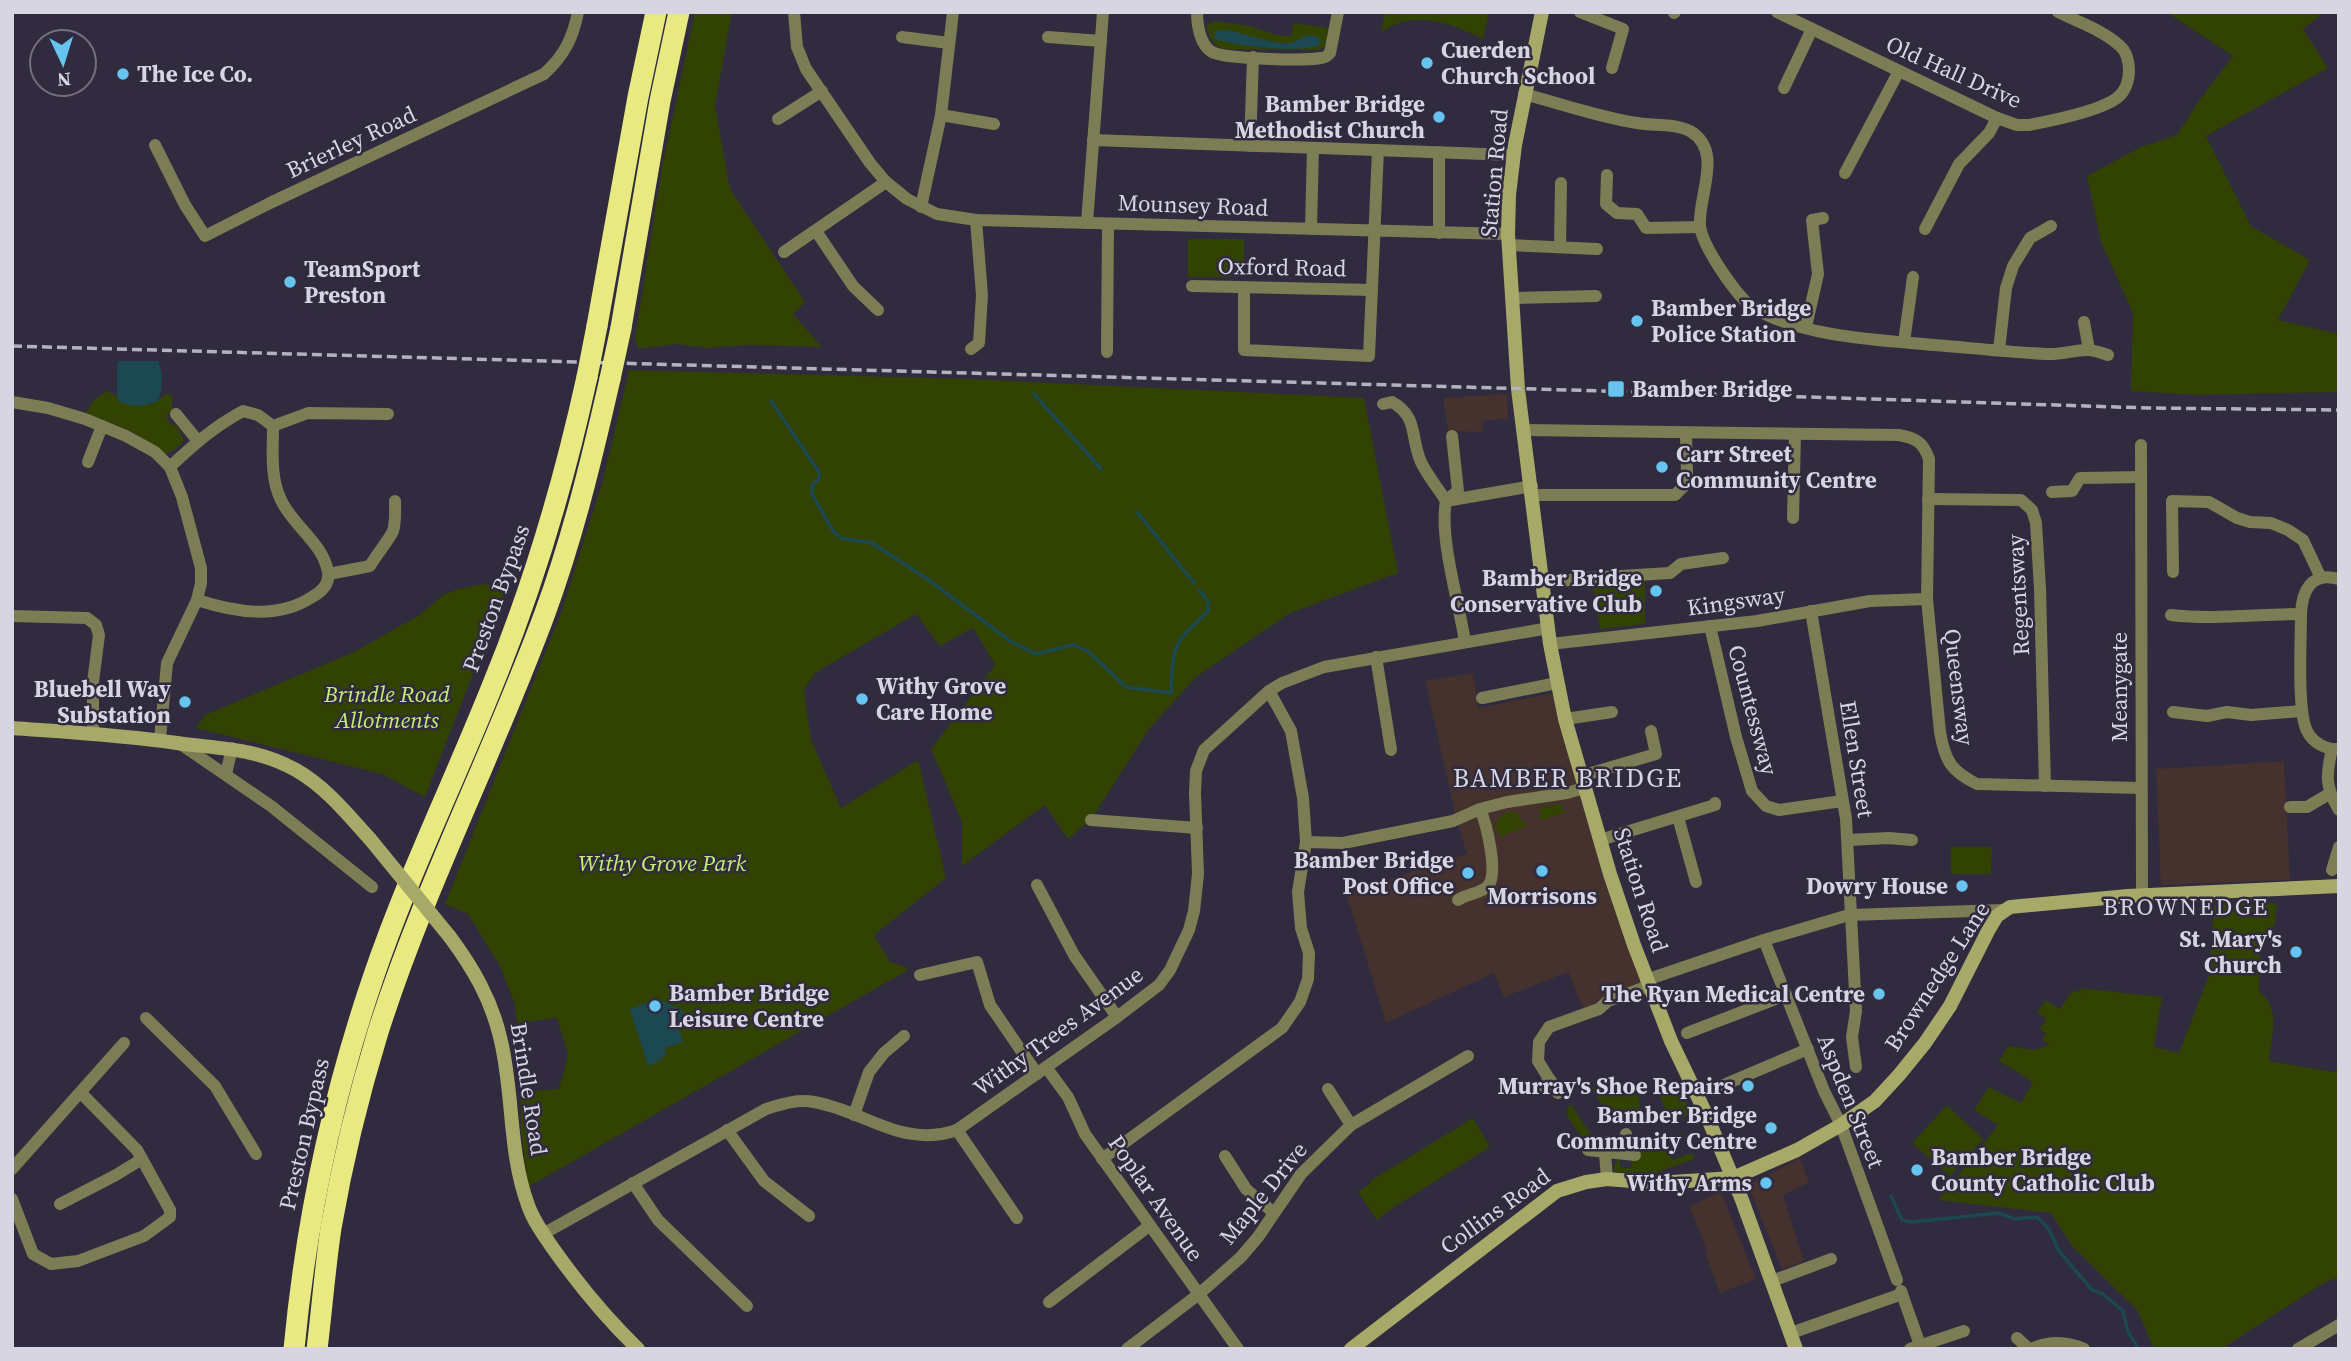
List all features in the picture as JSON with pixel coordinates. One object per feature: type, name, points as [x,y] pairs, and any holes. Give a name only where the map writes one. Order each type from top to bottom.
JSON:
[{"type":"highway","name":"Preston Bypass","points":[[294,1349],[301,1280],[314,1205],[335,1102],[353,1041],[400,905],[493,685],[527,596],[557,503],[587,377],[656,12]]},
{"type":"highway","name":"Preston Bypass","points":[[317,1349],[331,1228],[358,1107],[378,1033],[430,891],[545,612],[585,485],[621,328],[660,101],[679,12]]},
{"type":"main road","name":"Station Road","points":[[1542,12],[1513,155],[1508,239],[1523,430],[1550,644],[1564,719],[1647,983],[1733,1178],[1796,1349]]},
{"type":"main road","name":"Brindle Road","points":[[12,728],[160,739],[232,748],[270,757],[313,781],[340,806],[450,937],[480,981],[496,1023],[506,1070],[514,1154],[528,1205],[543,1234],[590,1298],[638,1349]]},
{"type":"main road","name":"Brownedge Lane","points":[[1733,1178],[1797,1150],[1841,1125],[1875,1101],[1899,1075],[1950,1006],[1988,931],[2004,910],[2020,905],[2142,896],[2339,886]]},
{"type":"main road","name":"Collins Road","points":[[1351,1349],[1546,1198],[1568,1186],[1607,1179],[1657,1183],[1733,1178]]},
{"type":"street","name":"Brierley Road","points":[[155,145],[185,205],[205,236],[544,74],[567,49],[578,12]]},
{"type":"street","name":"Mounsey Road","points":[[794,12],[797,47],[806,69],[870,163],[907,200],[937,214],[976,220],[1438,233],[1560,247],[1597,248]]},
{"type":"street","points":[[921,207],[941,115],[953,12]]},
{"type":"street","points":[[1087,223],[1103,12]]},
{"type":"street","points":[[1197,12],[1199,30],[1208,49],[1221,55],[1253,57],[1325,57],[1332,48],[1338,12]]},
{"type":"street","points":[[1580,12],[1623,29],[1612,68]]},
{"type":"street","name":"Old Hall Drive","points":[[1777,12],[1997,118],[2017,125],[2043,122],[2107,104],[2119,97],[2127,86],[2130,71],[2123,48],[2111,38],[2058,12]]},
{"type":"street","points":[[1784,88],[1812,29]]},
{"type":"street","points":[[902,37],[949,43]]},
{"type":"street","points":[[1048,37],[1101,41]]},
{"type":"street","points":[[1250,146],[1253,57]]},
{"type":"street","points":[[1845,173],[1899,71]]},
{"type":"street","points":[[778,119],[822,91]]},
{"type":"street","points":[[1524,94],[1604,116],[1640,124],[1677,127],[1691,132],[1706,148],[1708,159],[1700,227],[1720,268],[1734,289],[1750,306],[1770,317],[1854,337],[2050,355],[2089,350],[2108,355]]},
{"type":"street","points":[[941,115],[995,124]]},
{"type":"street","points":[[1925,229],[1959,164],[1989,132],[1997,118]]},
{"type":"street","points":[[1093,140],[1513,155]]},
{"type":"street","points":[[1311,229],[1313,148]]},
{"type":"street","points":[[1244,287],[1244,350],[1369,356],[1378,150]]},
{"type":"street","points":[[1438,233],[1439,152]]},
{"type":"street","points":[[1607,175],[1606,204],[1617,213],[1637,214],[1646,228],[1700,227]]},
{"type":"street","points":[[784,252],[887,182]]},
{"type":"street","points":[[1560,247],[1561,183]]},
{"type":"street","points":[[1806,327],[1818,274],[1812,220],[1824,218]]},
{"type":"street","points":[[971,349],[979,342],[982,295],[976,220]]},
{"type":"street","points":[[1107,352],[1108,224]]},
{"type":"street","points":[[1999,350],[2006,288],[2012,265],[2030,238],[2051,226]]},
{"type":"street","points":[[816,231],[853,286],[878,310]]},
{"type":"street","points":[[1904,342],[1913,276]]},
{"type":"street","name":"Oxford Road","points":[[1192,286],[1372,290]]},
{"type":"street","points":[[1513,298],[1596,296]]},
{"type":"street","points":[[2084,322],[2089,350]]},
{"type":"street","points":[[12,402],[48,408],[102,426],[155,452],[170,467],[182,497],[201,568],[201,583],[197,600],[167,663],[160,739]]},
{"type":"street","points":[[1383,404],[1392,402],[1407,414],[1420,461],[1446,500]]},
{"type":"street","points":[[170,467],[198,440],[243,411],[258,415],[273,426]]},
{"type":"street","points":[[273,426],[308,413],[388,414]]},
{"type":"street","points":[[176,414],[198,440]]},
{"type":"street","points":[[88,462],[102,426]]},
{"type":"street","points":[[197,600],[260,612],[281,610],[302,604],[327,585],[329,574],[323,557],[295,522],[278,493],[274,472],[273,426]]},
{"type":"street","points":[[1523,430],[1795,434],[1793,518]]},
{"type":"street","points":[[1446,500],[1532,490],[1675,495],[1684,487],[1686,433]]},
{"type":"street","name":"Queensway","points":[[1795,434],[1899,435],[1922,443],[1929,459],[1927,600],[1940,732],[1943,750],[1951,767],[1977,784],[2140,788]]},
{"type":"street","points":[[1452,436],[1458,491],[1446,500],[1443,515],[1465,642]]},
{"type":"street","name":"Meanygate","points":[[2141,445],[2142,896]]},
{"type":"street","points":[[2052,492],[2072,491],[2080,478],[2141,477]]},
{"type":"street","name":"Regentsway","points":[[1928,499],[2021,500],[2032,510],[2036,523],[2040,589],[2045,786]]},
{"type":"street","points":[[329,574],[370,566],[392,534],[396,501]]},
{"type":"street","points":[[2173,572],[2172,501],[2208,502],[2237,518],[2271,523],[2303,540],[2322,578]]},
{"type":"street","points":[[1543,583],[1670,573],[1681,564],[1723,558]]},
{"type":"street","points":[[2339,579],[2329,576],[2313,582],[2302,598],[2301,614],[2302,711],[2305,729],[2311,738],[2322,746],[2335,749],[2327,772],[2329,794],[2339,810]]},
{"type":"street","name":"Kingsway","points":[[1550,644],[1710,626],[1870,601],[1927,600]]},
{"type":"street","name":"Ellen Street","points":[[1811,611],[1848,840],[1849,915],[1856,1011],[1852,1037],[1856,1067]]},
{"type":"street","points":[[2169,616],[2204,619],[2301,614]]},
{"type":"street","points":[[12,616],[87,618],[96,625],[99,635],[93,682],[93,734]]},
{"type":"street","name":"Countessway","points":[[1710,626],[1752,791],[1766,806],[1779,810],[1842,801]]},
{"type":"street","name":"Withy Trees Avenue","points":[[543,1234],[766,1109],[790,1102],[814,1102],[906,1135],[927,1137],[957,1130],[1117,1017],[1159,985],[1170,970],[1189,930],[1198,874],[1196,771],[1204,750],[1269,691],[1315,670],[1549,628]]},
{"type":"street","points":[[1376,657],[1391,750]]},
{"type":"street","points":[[1482,698],[1558,683]]},
{"type":"street","points":[[1102,1159],[1282,1028],[1300,1002],[1308,979],[1310,953],[1301,928],[1298,892],[1306,842],[1303,798],[1291,731],[1269,691]]},
{"type":"street","points":[[2170,712],[2207,716],[2227,712],[2251,715],[2302,711]]},
{"type":"street","points":[[1564,719],[1612,712]]},
{"type":"street","points":[[1306,842],[1343,843],[1453,821],[1479,809],[1507,802],[1567,793],[1583,782],[1656,754],[1651,731]]},
{"type":"street","name":"Brindle Road","points":[[178,743],[271,806],[372,887]]},
{"type":"street","points":[[226,774],[232,748]]},
{"type":"street","points":[[2290,807],[2307,807],[2329,794]]},
{"type":"street","points":[[1600,840],[1715,803]]},
{"type":"street","points":[[1458,900],[1486,888],[1492,877],[1485,820],[1479,809]]},
{"type":"street","points":[[1678,817],[1696,882]]},
{"type":"street","points":[[1091,820],[1197,828]]},
{"type":"street","points":[[1848,840],[1912,840]]},
{"type":"street","points":[[2332,870],[2339,847]]},
{"type":"street","points":[[1037,885],[1074,955],[1117,1017]]},
{"type":"street","points":[[1558,1093],[1538,1061],[1539,1042],[1549,1027],[1599,1009],[1647,983],[1764,940],[1849,915],[2004,910]]},
{"type":"street","name":"Aspden Street","points":[[1764,940],[1824,1090],[1841,1125],[1900,1288],[1915,1347]]},
{"type":"street","name":"Poplar Avenue","points":[[920,975],[977,962],[990,1005],[1042,1071],[1068,1097],[1085,1134],[1238,1349]]},
{"type":"street","points":[[1687,1033],[1786,995]]},
{"type":"street","points":[[146,1018],[215,1086],[256,1154]]},
{"type":"street","points":[[854,1115],[869,1072],[884,1053],[904,1036]]},
{"type":"street","points":[[12,1168],[124,1043]]},
{"type":"street","points":[[1714,1089],[1808,1049]]},
{"type":"street","name":"Maple Drive","points":[[1128,1349],[1199,1294],[1241,1257],[1301,1174],[1351,1125],[1468,1056]]},
{"type":"street","points":[[1535,1090],[1551,1081]]},
{"type":"street","points":[[1328,1089],[1351,1125]]},
{"type":"street","points":[[12,1199],[33,1254],[51,1264],[78,1261],[144,1236],[170,1217],[170,1210],[137,1150],[81,1093]]},
{"type":"street","points":[[727,1130],[764,1181],[809,1216]]},
{"type":"street","points":[[957,1130],[1017,1218]]},
{"type":"street","points":[[1588,1150],[1630,1155],[1626,1134]]},
{"type":"street","points":[[1605,1153],[1607,1179]]},
{"type":"street","points":[[1224,1156],[1247,1189],[1274,1213]]},
{"type":"street","points":[[60,1204],[142,1159]]},
{"type":"street","points":[[633,1183],[658,1220],[747,1306]]},
{"type":"street","points":[[1049,1302],[1149,1226]]},
{"type":"street","points":[[1772,1281],[1831,1259]]},
{"type":"street","points":[[1791,1332],[1900,1288]]},
{"type":"street","points":[[2298,1349],[2339,1325]]},
{"type":"street","points":[[1915,1347],[1964,1331]]},
{"type":"street","points":[[2017,1338],[2030,1349],[2060,1342],[2073,1343],[2084,1349]]},
{"type":"shaded area","points":[[1228,30],[1278,43],[1290,43],[1309,35],[1321,40],[1319,45],[1310,48],[1283,49],[1215,39],[1217,31]]},
{"type":"shaded area","points":[[158,361],[162,381],[158,401],[138,406],[119,401],[117,366],[118,362]]},
{"type":"shaded area","points":[[1507,394],[1508,419],[1482,422],[1483,432],[1448,431],[1443,398]]},
{"type":"shaded area","points":[[1473,673],[1478,708],[1553,693],[1577,789],[1647,992],[1586,1015],[1568,972],[1504,997],[1494,973],[1386,1023],[1346,893],[1467,854],[1425,681]]},
{"type":"shaded area","points":[[2284,761],[2290,880],[2161,885],[2156,769]]},
{"type":"shaded area","points":[[658,999],[684,1011],[678,1026],[683,1042],[665,1048],[663,1059],[648,1066],[630,1009]]},
{"type":"shaded area","points":[[1800,1158],[1809,1183],[1783,1195],[1804,1261],[1782,1269],[1748,1185]]},
{"type":"shaded area","points":[[1721,1192],[1756,1279],[1720,1293],[1705,1254],[1708,1253],[1689,1206]]},
{"type":"green space","points":[[695,12],[732,12],[715,106],[730,189],[805,302],[793,314],[822,347],[749,345],[707,348],[675,344],[638,349],[635,338],[662,167]]},
{"type":"green space","points":[[1385,12],[1489,12],[1483,39],[1445,24],[1419,20],[1406,21],[1381,32]]},
{"type":"green space","points":[[2166,12],[2325,12],[2303,29],[2328,68],[2206,136],[2251,226],[2310,260],[2278,320],[2339,334],[2339,392],[2197,395],[2131,391],[2133,313],[2101,242],[2087,176],[2141,147],[2177,135],[2233,56]]},
{"type":"green space","points":[[1216,21],[1292,36],[1293,23],[1328,28],[1325,46],[1319,50],[1221,49],[1211,40],[1206,25]]},
{"type":"green space","points":[[1188,239],[1244,239],[1244,277],[1188,277]]},
{"type":"green space","name":"Withy Grove Park","points":[[629,370],[970,379],[1364,398],[1398,573],[1290,613],[1196,677],[1149,729],[1091,820],[1068,839],[1045,805],[962,866],[962,822],[931,749],[995,665],[973,628],[940,646],[916,614],[815,673],[804,690],[811,740],[841,808],[918,760],[946,878],[874,935],[890,962],[908,970],[528,1187],[521,1131],[520,1062],[530,1091],[559,1089],[568,1054],[557,1018],[517,1023],[514,1002],[500,966],[468,914],[445,904],[561,613],[603,480]]},
{"type":"green space","points":[[106,391],[118,399],[152,404],[168,393],[172,396],[172,410],[167,416],[168,422],[178,427],[184,441],[165,454],[133,432],[86,413],[92,402]]},
{"type":"green space","points":[[1645,578],[1645,624],[1600,629],[1592,583]]},
{"type":"green space","name":"Brindle Road Allotments","points":[[484,584],[506,589],[425,797],[382,774],[196,728],[205,715],[354,652],[421,614],[443,595]]},
{"type":"green space","points":[[1561,804],[1564,813],[1539,821],[1541,807]]},
{"type":"green space","points":[[1515,811],[1527,826],[1500,837],[1495,825],[1503,813]]},
{"type":"green space","points":[[1951,847],[1992,847],[1991,874],[1951,874]]},
{"type":"green space","points":[[2277,903],[2275,924],[2260,947],[2259,992],[2266,998],[2273,1014],[2269,1061],[2335,1072],[2339,1059],[2339,1277],[2324,1283],[2221,1349],[2154,1349],[2138,1311],[2072,1246],[2051,1213],[1938,1200],[1998,1125],[1974,1110],[1989,1087],[2021,1103],[2033,1082],[1999,1061],[2008,1046],[2034,1050],[2049,1045],[2042,1040],[2046,1034],[2040,1029],[2046,1019],[2037,1012],[2046,1000],[2060,1009],[2073,990],[2082,993],[2079,988],[2162,997],[2154,1047],[2179,1053],[2209,975],[2214,905]]},
{"type":"green space","points":[[1677,1082],[1692,1113],[1671,1122],[1657,1089]]},
{"type":"green space","points":[[1604,1083],[1610,1095],[1623,1091],[1625,1096],[1635,1092],[1636,1097],[1639,1096],[1641,1124],[1612,1121],[1592,1088]]},
{"type":"green space","points":[[1571,1104],[1592,1136],[1592,1145],[1587,1146],[1566,1114],[1569,1111],[1566,1109]]},
{"type":"green space","points":[[1947,1105],[1983,1139],[1950,1176],[1912,1143]]},
{"type":"green space","points":[[1473,1118],[1490,1147],[1377,1220],[1358,1192],[1371,1183],[1370,1181]]},
{"type":"green space","points":[[1683,1133],[1685,1138],[1666,1144],[1673,1160],[1692,1153],[1694,1159],[1658,1172],[1659,1175],[1614,1170],[1614,1164],[1620,1158],[1620,1167],[1632,1168],[1630,1147],[1644,1147]]},
{"type":"waterway","points":[[1034,394],[1101,469]]},
{"type":"waterway","points":[[771,401],[819,472],[819,479],[812,485],[812,494],[838,536]]},
{"type":"waterway","points":[[1137,512],[1194,583]]},
{"type":"waterway","points":[[841,538],[872,543],[932,582]]},
{"type":"waterway","points":[[934,584],[1010,641],[1036,654],[1073,645],[1088,651],[1126,687],[1171,693],[1177,646],[1208,611],[1208,601],[1199,590]]},
{"type":"waterway","points":[[1891,1196],[1902,1220],[1911,1222],[1999,1213],[2015,1219],[2037,1217],[2048,1228],[2059,1251],[2092,1290],[2103,1294],[2123,1311],[2128,1332],[2139,1349]]},
{"type":"railway","points":[[12,346],[2148,408],[2339,410]]},
{"type":"place","name":"Cuerden Church School","points":[[1427,63]]},
{"type":"place","name":"The Ice Co.","points":[[123,74]]},
{"type":"place","name":"Bamber Bridge Methodist Church","points":[[1439,117]]},
{"type":"place","name":"TeamSport Preston","points":[[290,282]]},
{"type":"place","name":"Bamber Bridge Police Station","points":[[1637,321]]},
{"type":"place","name":"Bamber Bridge","points":[[1616,389]]},
{"type":"place","name":"Carr Street Community Centre","points":[[1662,467]]},
{"type":"place","name":"Bamber Bridge Conservative Club","points":[[1656,591]]},
{"type":"place","name":"Withy Grove Care Home","points":[[862,699]]},
{"type":"place","name":"Bluebell Way Substation","points":[[185,702]]},
{"type":"place","name":"Morrisons","points":[[1542,871]]},
{"type":"place","name":"Bamber Bridge Post Office","points":[[1468,873]]},
{"type":"place","name":"Dowry House","points":[[1962,886]]},
{"type":"place","name":"St. Mary's Church","points":[[2296,952]]},
{"type":"place","name":"The Ryan Medical Centre","points":[[1879,994]]},
{"type":"place","name":"Bamber Bridge Leisure Centre","points":[[655,1006]]},
{"type":"place","name":"Murray's Shoe Repairs","points":[[1748,1086]]},
{"type":"place","name":"Bamber Bridge Community Centre","points":[[1771,1128]]},
{"type":"place","name":"Bamber Bridge County Catholic Club","points":[[1917,1170]]},
{"type":"place","name":"Withy Arms","points":[[1766,1183]]},
{"type":"district","name":"BAMBER BRIDGE","points":[[1568,778]]},
{"type":"district","name":"BROWNEDGE","points":[[2186,906]]}]
